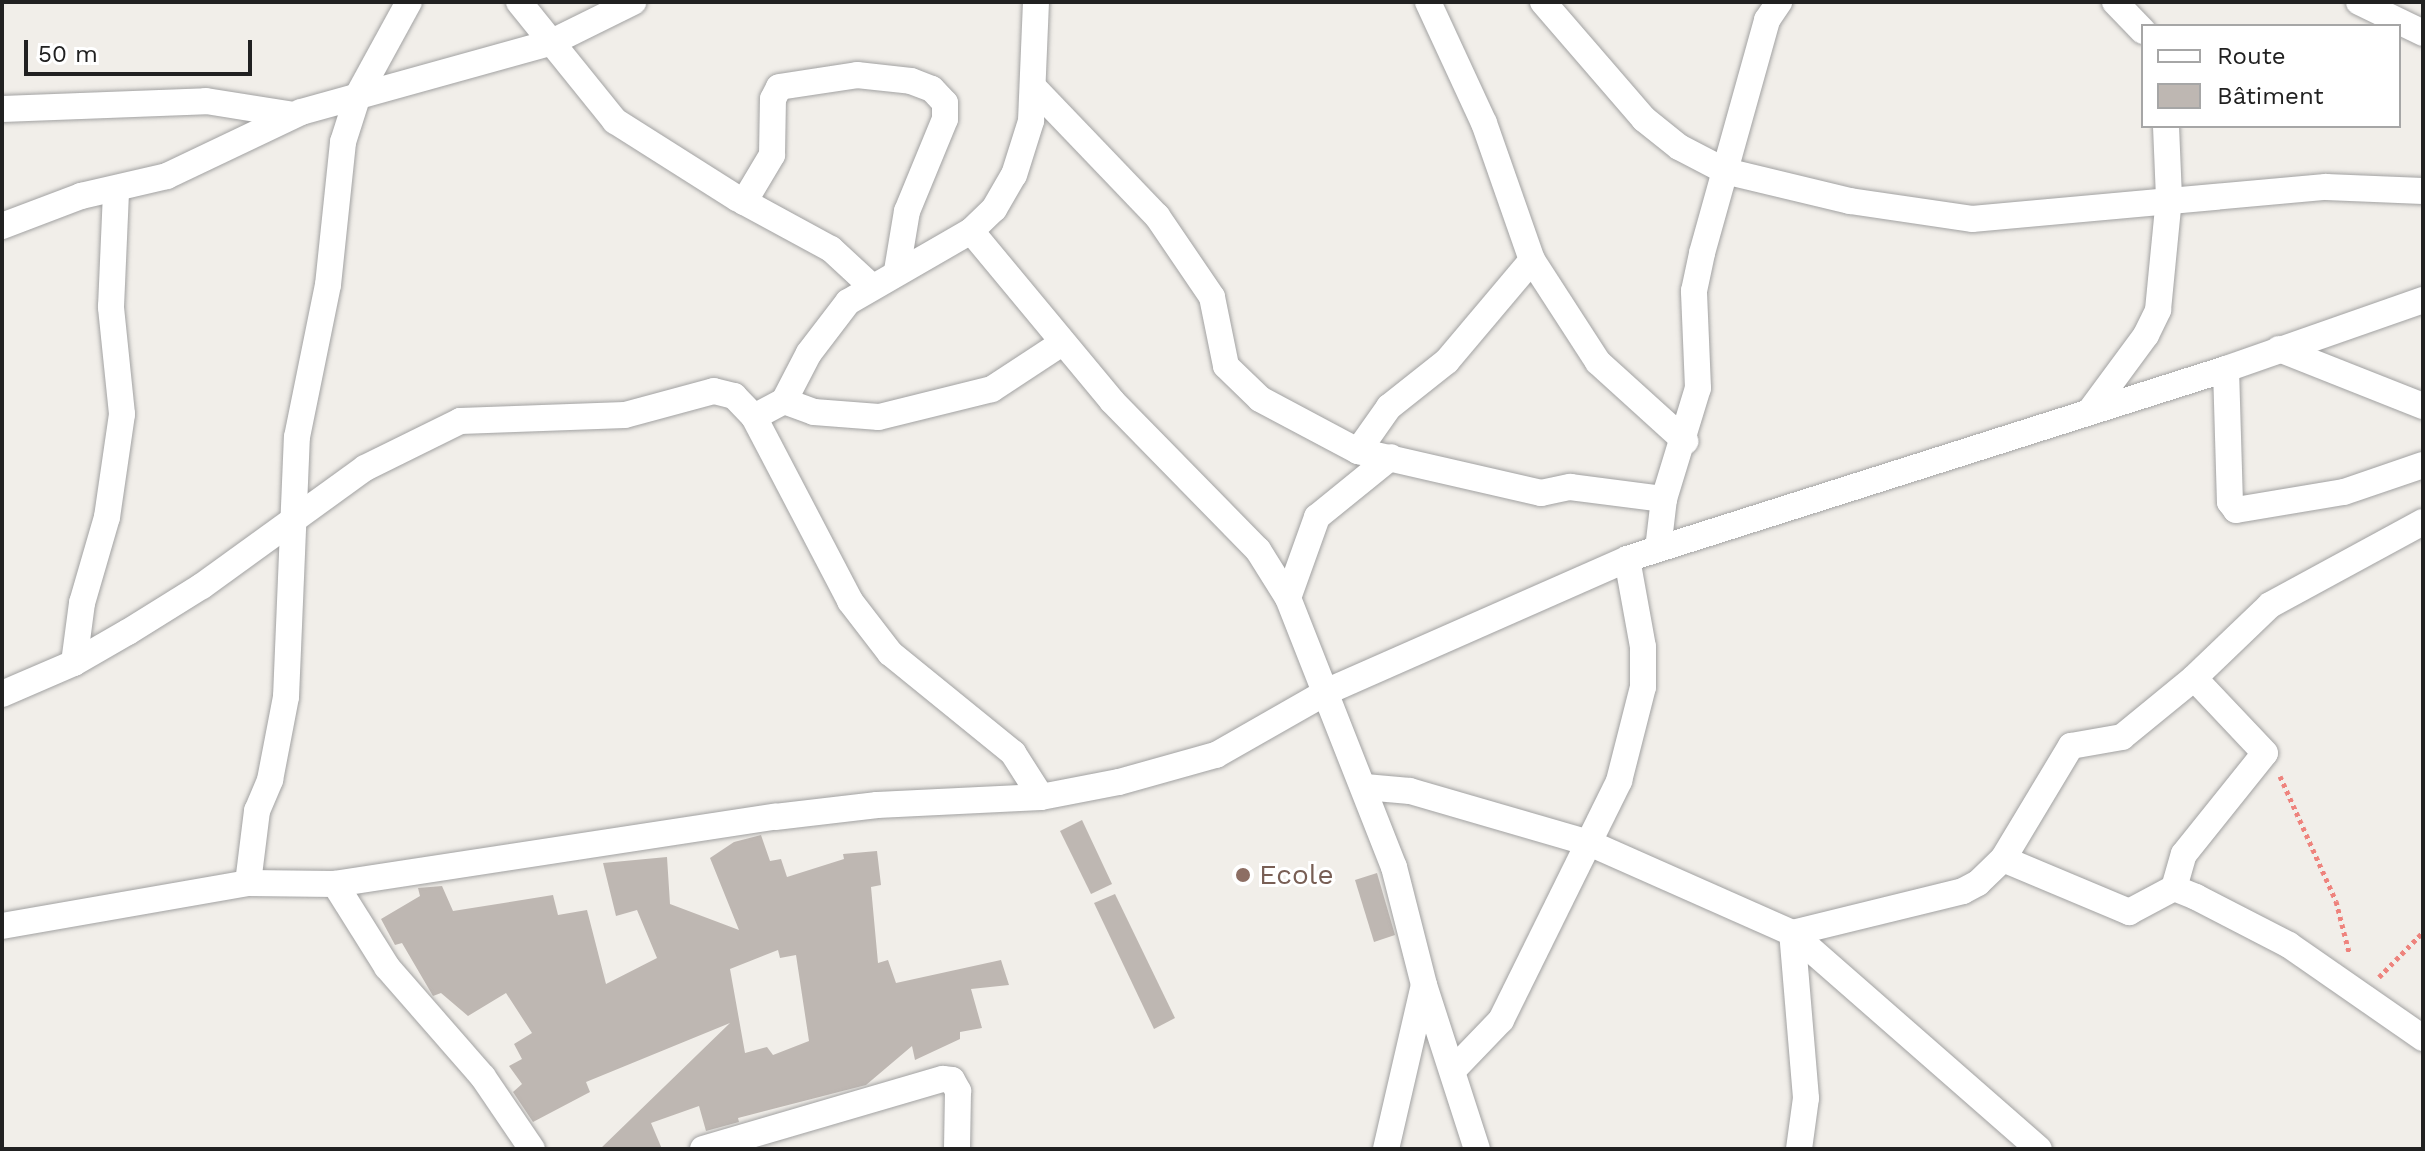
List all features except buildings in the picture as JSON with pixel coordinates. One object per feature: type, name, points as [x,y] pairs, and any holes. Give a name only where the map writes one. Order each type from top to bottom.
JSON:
[{"type":"street","points":[[248,883],[257,811],[270,780],[286,697],[297,437],[328,285],[343,142],[358,95],[409,2]]},
{"type":"street","points":[[519,2],[615,121],[744,202],[831,249],[870,285]]},
{"type":"street","points":[[2,226],[81,196],[116,191],[167,176],[293,115],[550,43],[633,2]]},
{"type":"street","points":[[754,417],[784,401],[828,323],[870,285],[971,231],[994,209],[1014,175],[1036,90],[1036,2]]},
{"type":"street","points":[[1428,2],[1484,123],[1532,260],[1598,362],[1685,441]]},
{"type":"street","points":[[1543,2],[1644,119],[1679,147],[1725,171],[1850,201],[1972,219],[2169,198],[2326,187],[2423,191]]},
{"type":"street","points":[[1658,549],[1664,499],[1685,441],[1698,388],[1694,291],[1767,20],[1779,2]]},
{"type":"street","points":[[2115,2],[2141,29]]},
{"type":"street","points":[[2359,2],[2423,33]]},
{"type":"street","points":[[744,202],[772,155],[773,99],[779,87],[857,75],[911,81],[932,89],[945,103],[945,119],[907,211],[897,271]]},
{"type":"street","points":[[1036,90],[1157,216],[1212,297],[1230,373],[1290,418],[1358,451],[1541,493],[1570,487],[1664,499]]},
{"type":"street","points":[[2,109],[206,101],[293,115]]},
{"type":"street","points":[[2090,411],[2146,335],[2158,310],[2169,198],[2166,128]]},
{"type":"street","points":[[74,663],[82,603],[107,517],[122,414],[111,307],[116,191]]},
{"type":"street","points":[[971,231],[1112,401],[1251,542],[1288,598],[1328,691],[1394,867],[1424,985],[1454,1069],[1477,1149]]},
{"type":"street","points":[[1358,451],[1389,407],[1447,361],[1532,260]]},
{"type":"street","points":[[2,926],[248,883],[335,884],[775,817],[1041,797],[1216,755],[1328,691],[1627,559],[2226,369],[2423,300]]},
{"type":"street","points":[[784,401],[814,412],[879,417],[992,389],[1062,343]]},
{"type":"street","points":[[2279,349],[2423,406]]},
{"type":"street","points":[[2226,369],[2230,502],[2236,510],[2344,492],[2423,465]]},
{"type":"street","points":[[2,694],[74,663],[202,586],[365,468],[460,421],[625,415],[714,391],[734,396],[754,417],[850,601],[890,653],[1013,753],[1041,797]]},
{"type":"street","points":[[1288,598],[1317,517],[1391,457]]},
{"type":"street","points":[[1792,933],[1963,891],[2003,859],[2071,746],[2122,737],[2194,678],[2270,605],[2423,522]]},
{"type":"street","points":[[1454,1069],[1501,1020],[1619,781],[1639,718],[1643,647],[1627,559]]},
{"type":"street","points":[[2003,859],[2129,912],[2174,888],[2184,854],[2265,753],[2194,678]]},
{"type":"street","points":[[1365,787],[1410,791],[1589,843],[1792,933],[2039,1149]]},
{"type":"street","points":[[335,884],[387,967],[483,1077],[532,1149]]},
{"type":"street","points":[[2174,888],[2289,945],[2423,1038]]},
{"type":"street","points":[[1792,933],[1806,1098],[1799,1149]]},
{"type":"street","points":[[1386,1149],[1424,985]]},
{"type":"street","points":[[703,1149],[943,1079],[952,1080],[958,1091],[957,1149]]},
{"type":"path","points":[[2265,753],[2290,790],[2336,901],[2360,995]]},
{"type":"path","points":[[2360,995],[2423,932]]},
{"type":"place","name":"Ecole","points":[[1243,875]]}]
